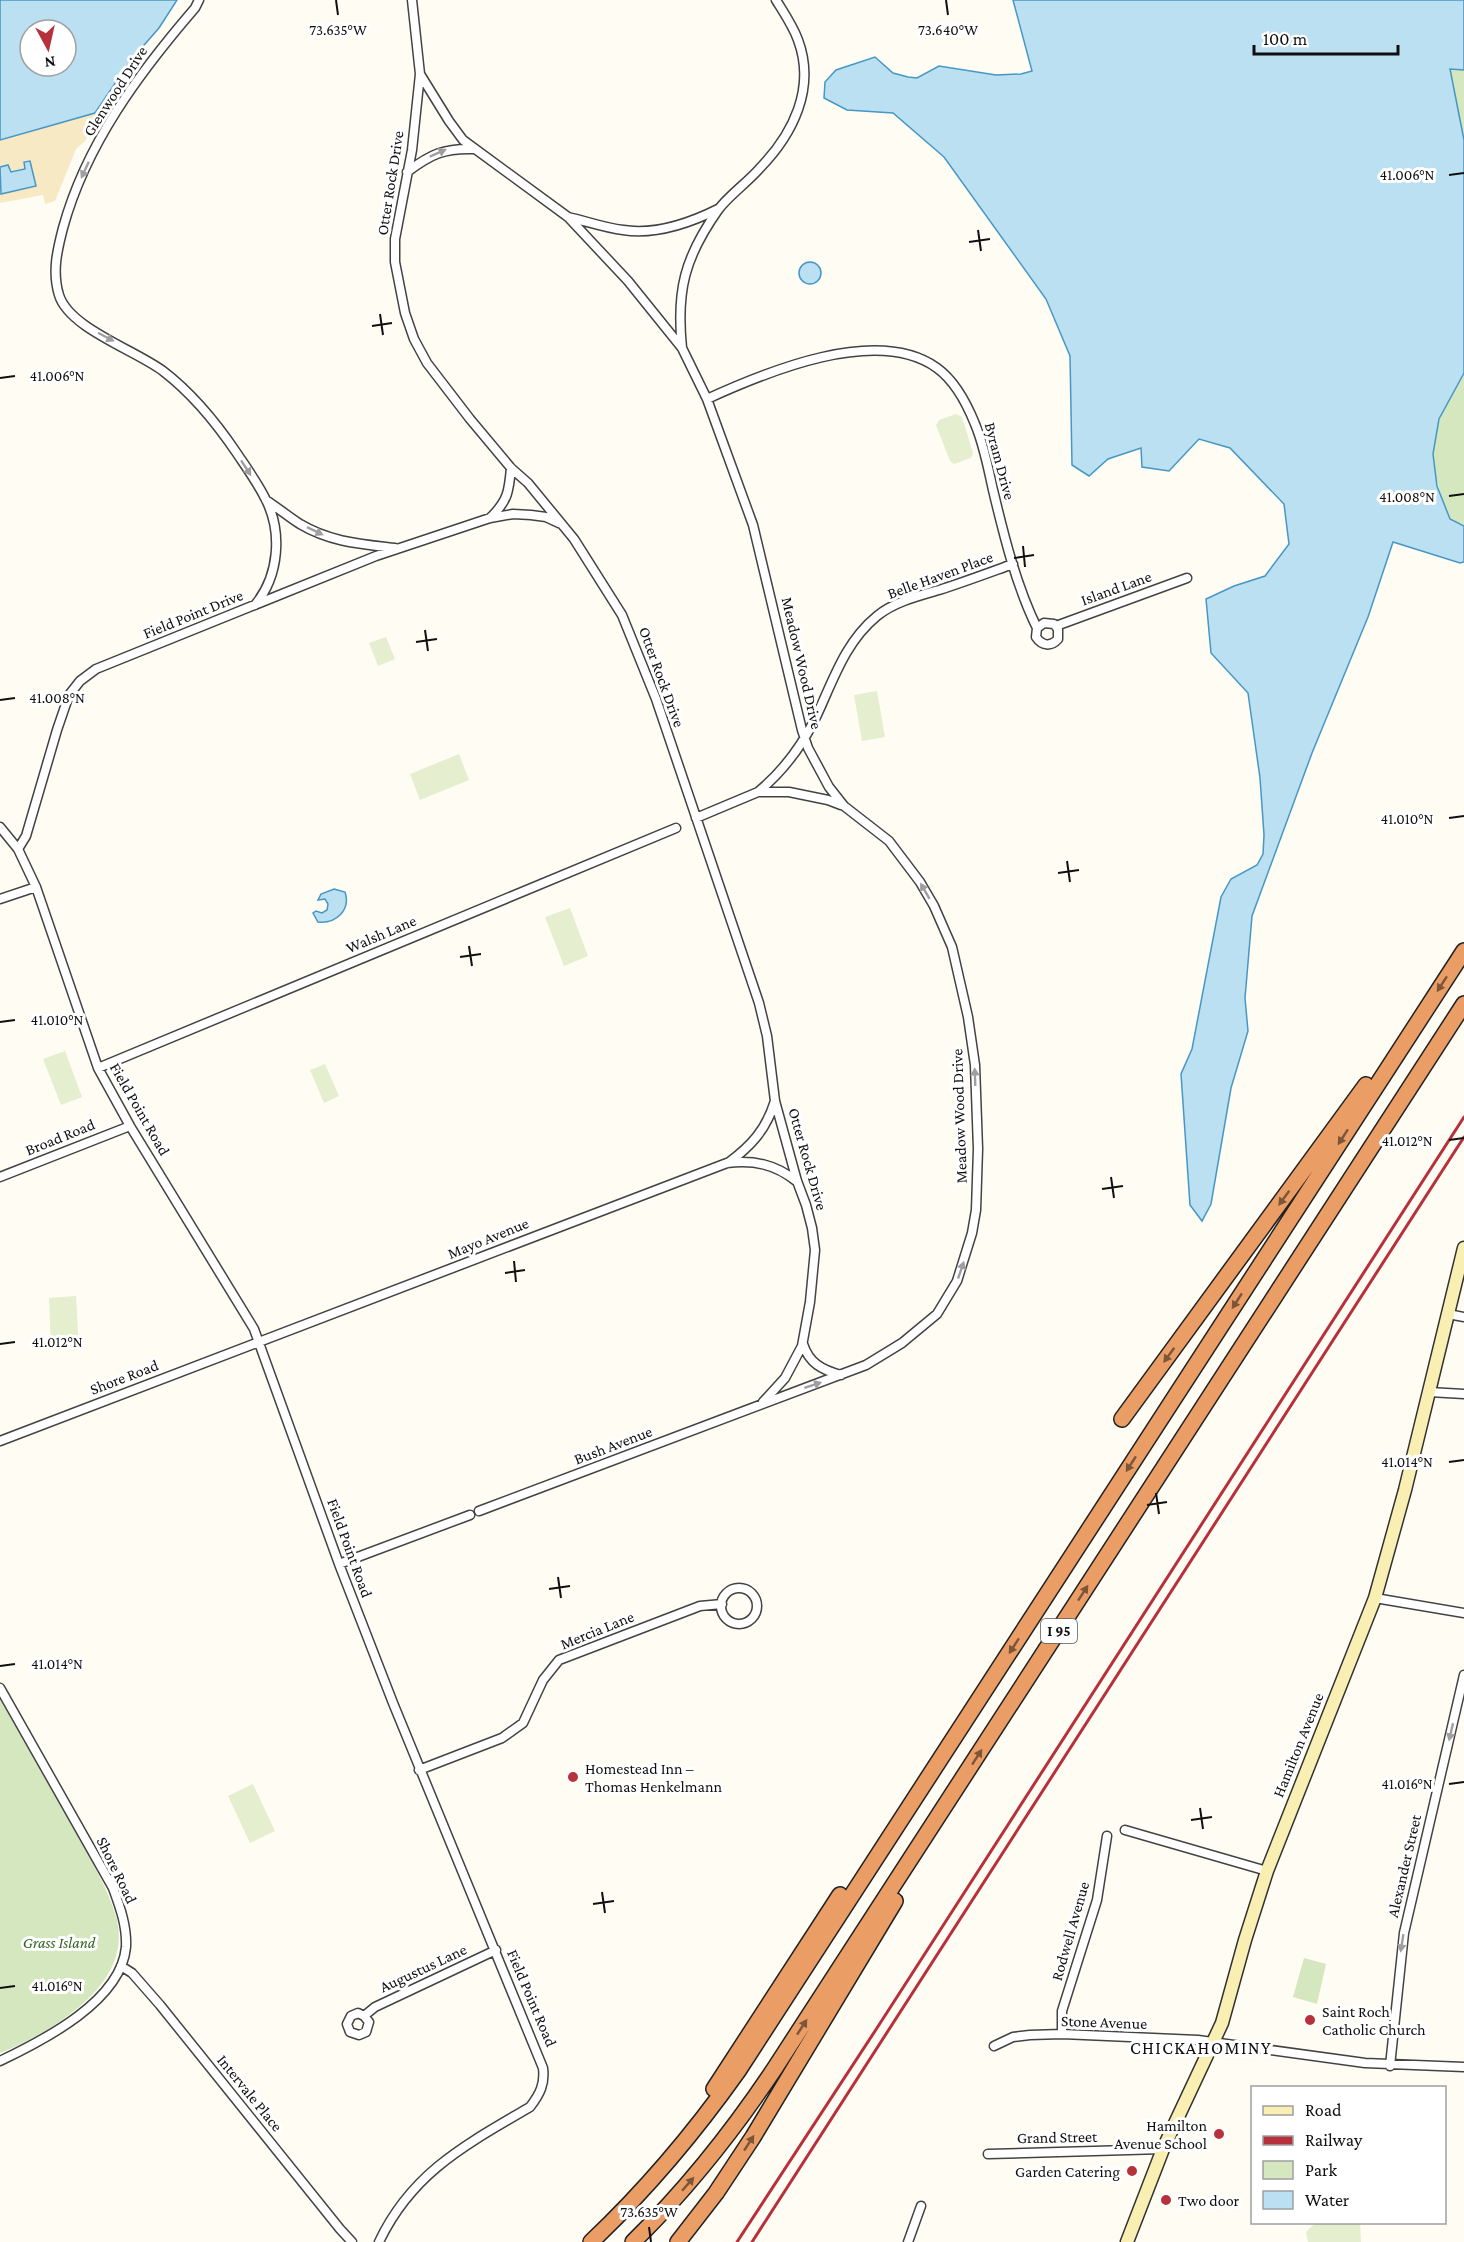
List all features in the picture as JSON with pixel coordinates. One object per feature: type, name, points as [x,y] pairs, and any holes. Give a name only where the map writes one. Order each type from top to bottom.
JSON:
[{"type":"highway","name":"I 95","points":[[591,2242],[630,2204],[677,2151],[720,2097],[1464,951]]},
{"type":"highway","name":"I 95","points":[[633,2242],[691,2181],[755,2098],[1464,1004]]},
{"type":"highway","points":[[1122,1419],[1347,1110],[1421,1017]]},
{"type":"highway","points":[[678,2242],[716,2193],[753,2137],[895,1902],[956,1790]]},
{"type":"highway","points":[[677,2151],[720,2079],[840,1895]]},
{"type":"main road","name":"Hamilton Avenue","points":[[1127,2242],[1163,2150],[1215,2041],[1267,1871],[1375,1598],[1464,1248]]},
{"type":"street","name":"Glenwood Drive","points":[[209,0],[197,4],[115,113],[93,153],[68,211],[56,254],[55,273],[60,298],[78,321],[146,359],[188,391],[219,427],[266,499],[273,521],[276,563],[266,592],[255,605]]},
{"type":"street","points":[[682,348],[679,307],[687,264],[720,208],[774,154],[800,109],[804,91],[804,59],[798,40],[776,0]]},
{"type":"street","points":[[411,1],[420,74]]},
{"type":"street","name":"Meadow Wood Drive","points":[[420,74],[463,140],[568,217],[628,280],[682,348],[707,399],[753,525],[804,737],[829,787],[844,806],[889,841],[903,860],[929,898],[952,947],[968,1017],[975,1065],[978,1149],[976,1210],[972,1233],[957,1281],[937,1314],[902,1343],[866,1365],[758,1406]]},
{"type":"street","name":"Otter Rock Drive","points":[[420,74],[414,131],[395,238],[395,262],[405,313],[414,339],[427,363],[470,419],[511,468],[528,483],[560,523],[590,563],[622,615],[647,676],[759,1003],[767,1036],[776,1101],[796,1181],[812,1228],[814,1271],[803,1344],[785,1378],[758,1406]]},
{"type":"street","points":[[407,172],[447,149],[474,149]]},
{"type":"street","points":[[568,217],[622,230],[641,231],[660,229],[699,218],[720,208]]},
{"type":"street","name":"Byram Drive","points":[[707,399],[747,381],[806,361],[841,353],[897,353],[927,362],[950,380],[964,400],[976,424],[1013,564],[1037,628],[1038,640],[1046,645],[1055,643],[1059,635],[1056,626]]},
{"type":"street","points":[[490,518],[504,505],[510,486],[511,468]]},
{"type":"street","name":"Glenwood Drive","points":[[266,499],[300,524],[325,536],[343,542],[399,548]]},
{"type":"street","name":"Field Point Drive","points":[[18,849],[26,836],[69,695],[80,681],[96,669],[399,548],[490,518],[513,514],[531,515],[546,517],[560,523]]},
{"type":"street","name":"Belle Haven Place","points":[[758,792],[780,771],[804,737],[843,658],[877,616],[902,602],[1013,564]]},
{"type":"street","name":"Island Lane","points":[[1056,626],[1187,578]]},
{"type":"street","points":[[1037,628],[1046,622],[1056,626]]},
{"type":"street","points":[[696,818],[758,792],[799,793],[844,806]]},
{"type":"street","name":"Field Point Road","points":[[0,827],[18,849],[36,887],[98,1068],[130,1126],[247,1315],[259,1342],[339,1564],[419,1770],[538,2050],[543,2068],[542,2087],[539,2096],[530,2107],[433,2168],[394,2213],[380,2242]]},
{"type":"street","name":"Walsh Lane","points":[[98,1068],[676,828]]},
{"type":"street","points":[[0,899],[36,887]]},
{"type":"street","name":"Mayo Avenue","points":[[259,1342],[727,1163],[750,1146],[759,1136],[776,1101]]},
{"type":"street","name":"Broad Road","points":[[0,1177],[130,1126]]},
{"type":"street","name":"Mayo Avenue","points":[[727,1163],[765,1164],[796,1181]]},
{"type":"street","points":[[1448,1314],[1464,1317]]},
{"type":"street","name":"Shore Road","points":[[0,1441],[259,1342]]},
{"type":"street","points":[[803,1344],[813,1362],[827,1372],[842,1375]]},
{"type":"street","points":[[1429,1392],[1464,1394]]},
{"type":"street","name":"Bush Avenue","points":[[339,1564],[758,1406]]},
{"type":"street","name":"Mercia Lane","points":[[744,1588],[755,1597],[757,1610],[750,1621],[736,1623],[726,1618],[722,1604],[723,1598],[729,1591],[744,1588]]},
{"type":"street","points":[[1375,1598],[1464,1613]]},
{"type":"street","name":"Mercia Lane","points":[[419,1770],[514,1732],[524,1723],[543,1680],[559,1660],[700,1606],[722,1604]]},
{"type":"street","name":"Alexander Street","points":[[1390,2066],[1404,1933],[1464,1675]]},
{"type":"street","name":"Shore Road","points":[[0,1688],[113,1888],[122,1911],[126,1948],[121,1966],[104,1992],[72,2020],[26,2049],[0,2061]]},
{"type":"street","points":[[1125,1830],[1267,1871]]},
{"type":"street","name":"Rodwell Avenue","points":[[1062,2034],[1062,2011],[1097,1900],[1107,1836]]},
{"type":"street","name":"Augustus Lane","points":[[364,2016],[375,2007],[496,1950]]},
{"type":"street","name":"Intervale Place","points":[[121,1966],[132,1972],[352,2242]]},
{"type":"street","name":"Stone Avenue","points":[[994,2046],[1013,2037],[1062,2034],[1215,2041],[1242,2048],[1390,2066],[1464,2067]]},
{"type":"street","name":"Grand Street","points":[[988,2154],[1163,2150]]},
{"type":"street","points":[[908,2242],[921,2206]]},
{"type":"green space","points":[[1450,69],[1464,70],[1464,140]]},
{"type":"green space","points":[[1464,373],[1464,526],[1450,519],[1441,495],[1435,470],[1434,444],[1440,419]]},
{"type":"green space","points":[[956,414],[962,417],[973,453],[971,458],[954,464],[950,461],[936,425],[939,420]]},
{"type":"green space","points":[[386,637],[395,659],[378,666],[369,643]]},
{"type":"green space","points":[[877,691],[885,737],[862,741],[854,695]]},
{"type":"green space","points":[[459,754],[469,780],[420,800],[410,774]]},
{"type":"green space","points":[[570,908],[588,956],[564,966],[545,917]]},
{"type":"green space","points":[[65,1051],[82,1097],[61,1105],[43,1059]]},
{"type":"green space","points":[[325,1064],[339,1096],[324,1103],[310,1070]]},
{"type":"green space","points":[[76,1296],[79,1347],[51,1348],[49,1298]]},
{"type":"green space","name":"Grass Island","points":[[0,1698],[102,1881],[116,1916],[119,1939],[111,1969],[86,2000],[52,2026],[0,2053]]},
{"type":"green space","points":[[253,1784],[275,1831],[250,1843],[228,1796]]},
{"type":"green space","points":[[1304,1958],[1326,1964],[1317,2004],[1293,1997]]},
{"type":"green space","points":[[1314,2224],[1360,2224],[1361,2242],[1308,2242],[1306,2232]]},
{"type":"sand","points":[[120,77],[115,91],[85,141],[76,149],[55,201],[45,204],[43,195],[0,203],[0,140],[95,113]]},
{"type":"water","points":[[0,0],[177,0],[159,28],[131,60],[95,113],[0,140]]},
{"type":"water","points":[[1013,0],[1464,0],[1464,70],[1450,69],[1464,140],[1464,373],[1439,419],[1433,454],[1437,486],[1450,519],[1464,526],[1464,562],[1460,563],[1393,542],[1368,617],[1312,753],[1252,916],[1245,998],[1248,1031],[1231,1088],[1211,1204],[1202,1221],[1190,1205],[1181,1074],[1192,1049],[1221,897],[1231,879],[1257,865],[1263,854],[1264,835],[1260,778],[1248,693],[1211,653],[1206,599],[1234,586],[1265,576],[1289,544],[1284,504],[1230,448],[1199,439],[1169,471],[1142,467],[1141,448],[1108,459],[1089,476],[1072,465],[1070,356],[1046,299],[944,157],[893,113],[847,110],[824,98],[825,82],[836,70],[875,57],[893,73],[917,78],[939,66],[996,75],[1032,71]]},
{"type":"water","points":[[30,161],[36,186],[1,194],[0,167],[8,165],[11,172],[25,169],[24,162]]},
{"type":"water","points":[[810,262],[818,265],[821,273],[818,281],[810,284],[802,281],[799,273],[802,265]]},
{"type":"water","points":[[334,889],[345,892],[344,910],[331,921],[318,922],[313,913],[316,911],[322,913],[327,910],[328,904],[325,899],[318,900],[321,894]]},
{"type":"railway","points":[[737,2242],[1464,1117]]},
{"type":"railway","points":[[752,2242],[1464,1137]]},
{"type":"place","name":"Homestead Inn – Thomas Henkelmann","points":[[573,1777]]},
{"type":"place","name":"Saint Roch Catholic Church","points":[[1310,2020]]},
{"type":"place","name":"Hamilton Avenue School","points":[[1219,2134]]},
{"type":"place","name":"Garden Catering","points":[[1132,2171]]},
{"type":"place","name":"Two door","points":[[1166,2200]]},
{"type":"district","name":"CHICKAHOMINY","points":[[1201,2048]]}]
